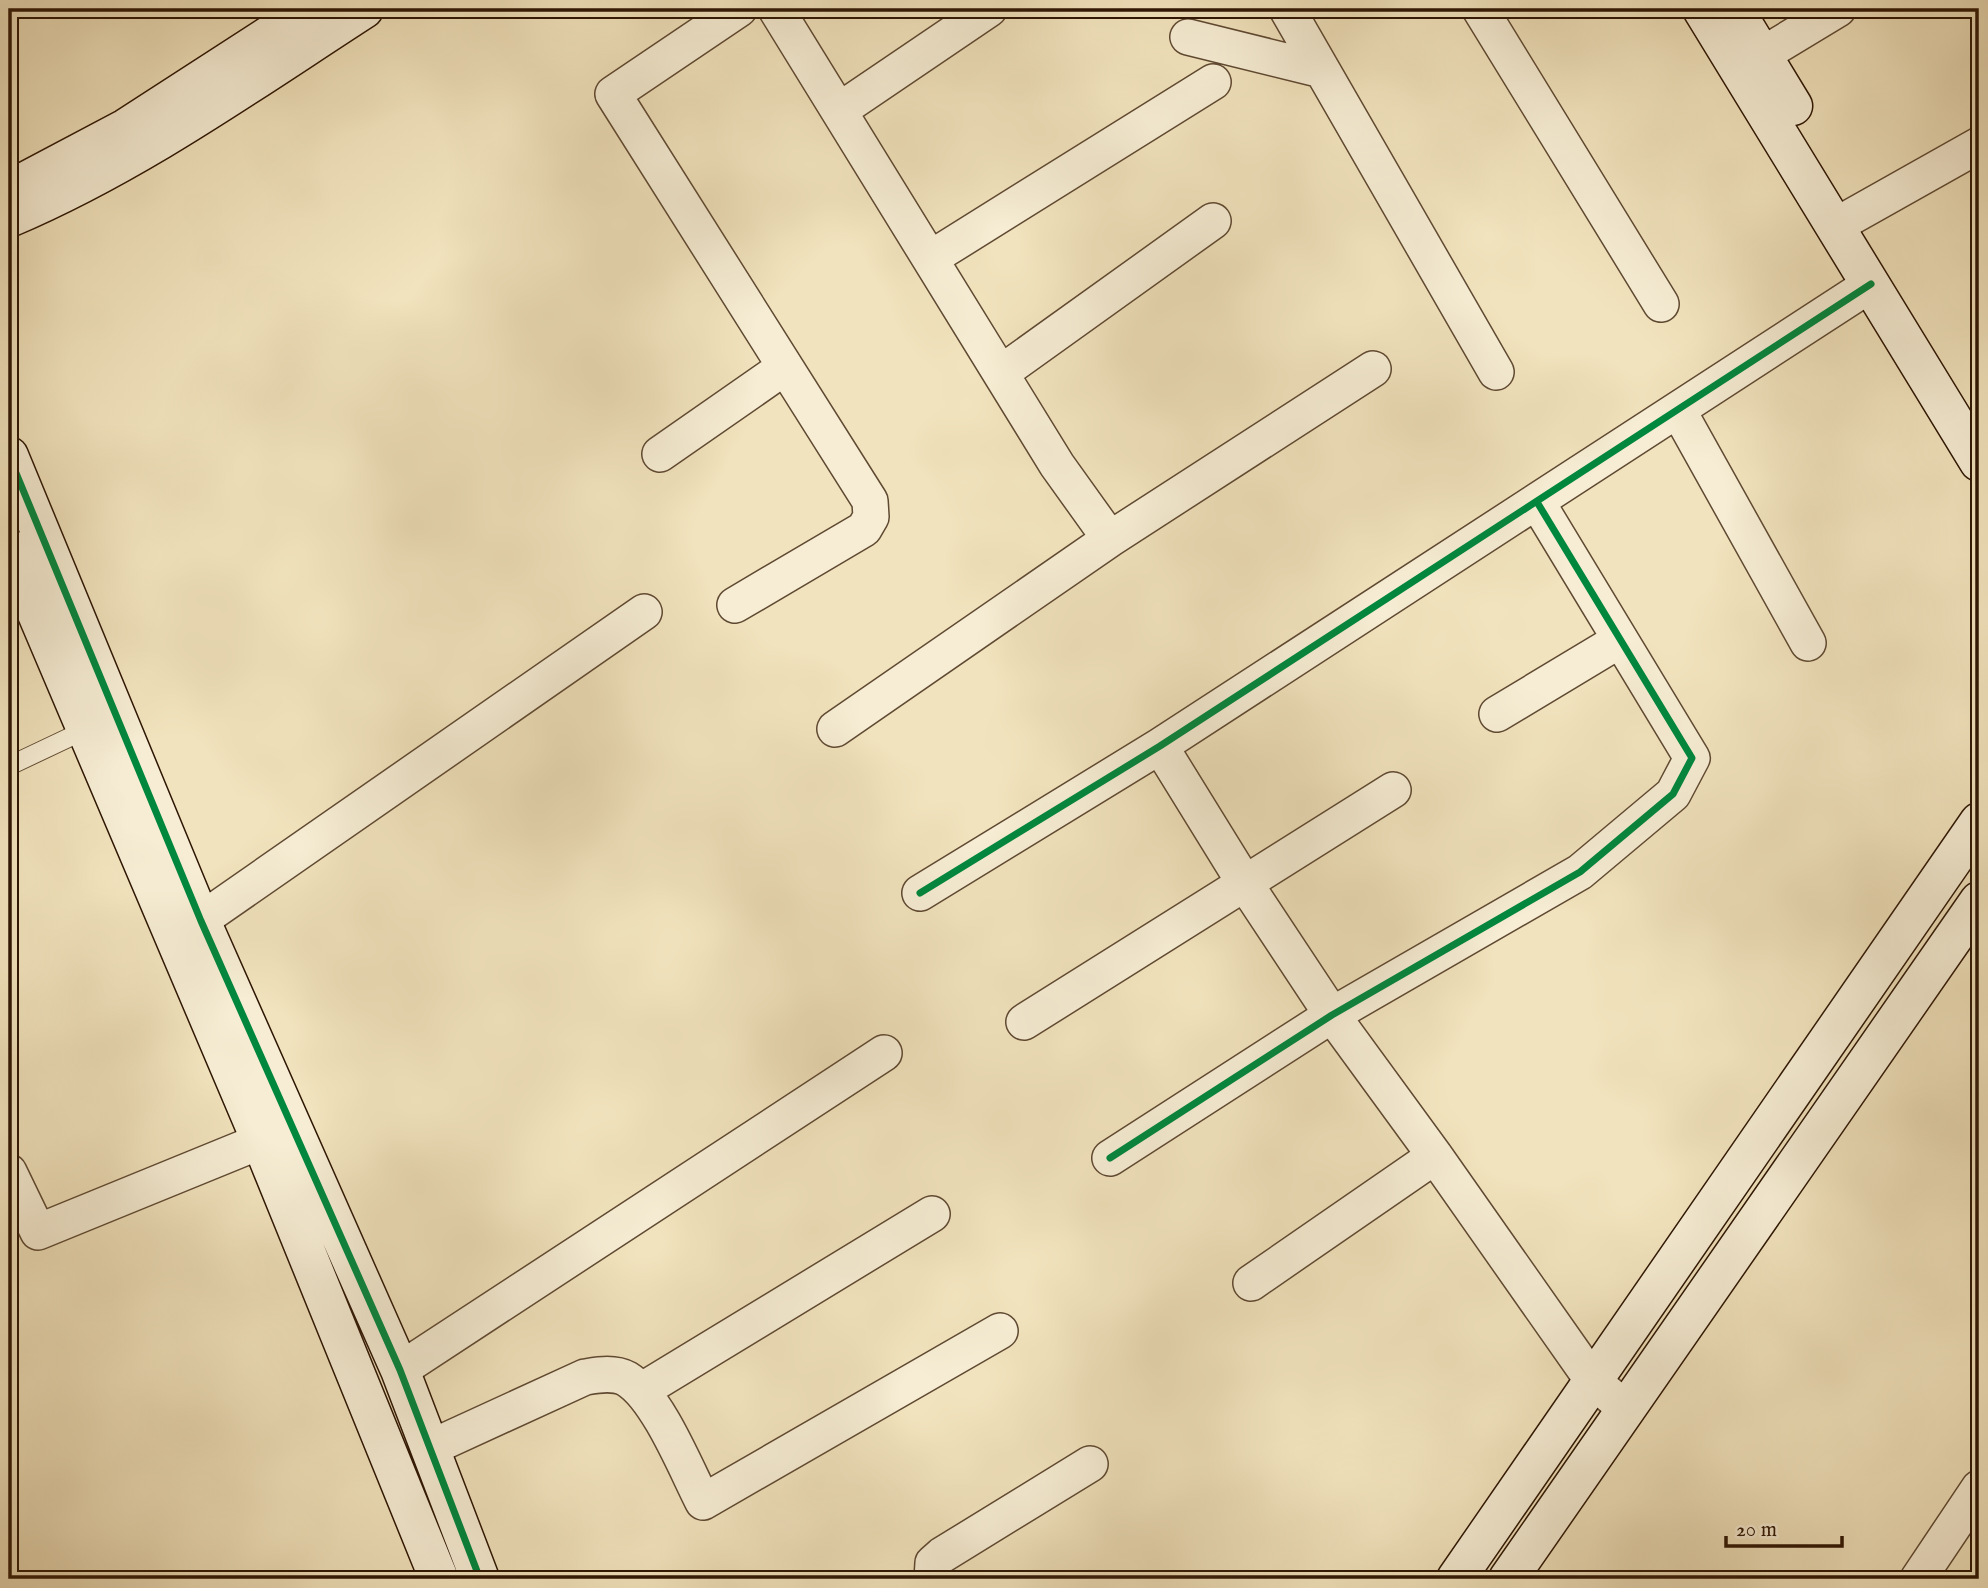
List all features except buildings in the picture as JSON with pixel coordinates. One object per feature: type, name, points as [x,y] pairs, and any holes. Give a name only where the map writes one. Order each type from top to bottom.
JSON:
[{"type":"street","points":[[9,190],[126,128],[310,9]]},
{"type":"street","points":[[9,218],[142,153],[364,9]]},
{"type":"street","points":[[735,605],[864,529],[871,517],[870,501],[613,94],[739,9]]},
{"type":"street","points":[[776,9],[1057,465],[1110,539]]},
{"type":"street","points":[[840,110],[989,9]]},
{"type":"street","points":[[1287,9],[1496,372]]},
{"type":"street","points":[[1480,9],[1661,304]]},
{"type":"street","points":[[1702,9],[1979,412]]},
{"type":"street","points":[[1734,9],[1762,55],[1847,220],[1871,285],[1979,462]]},
{"type":"street","points":[[1762,55],[1838,9]]},
{"type":"street","points":[[1188,37],[1322,70]]},
{"type":"street","points":[[931,258],[1213,82]]},
{"type":"street","points":[[1847,220],[1979,145]]},
{"type":"street","points":[[1001,373],[1213,221]]},
{"type":"street","points":[[920,893],[1160,746],[1871,285]]},
{"type":"street","points":[[660,454],[785,367]]},
{"type":"street","points":[[835,729],[1110,539],[1373,369]]},
{"type":"street","points":[[1678,410],[1808,643]]},
{"type":"street","points":[[9,456],[188,930],[261,1141],[439,1579]]},
{"type":"street","points":[[1110,1158],[1332,1015],[1580,872],[1673,794],[1692,758],[1537,502]]},
{"type":"street","points":[[9,548],[85,730],[188,930],[400,1370],[480,1579]]},
{"type":"street","points":[[188,930],[644,612]]},
{"type":"street","points":[[1497,714],[1620,640]]},
{"type":"street","points":[[1160,746],[1244,882],[1332,1015],[1436,1156],[1593,1381],[1626,1409]]},
{"type":"street","points":[[1024,1022],[1393,790]]},
{"type":"street","points":[[1456,1579],[1979,822]]},
{"type":"street","points":[[1508,1579],[1979,901]]},
{"type":"street","points":[[400,1370],[884,1053]]},
{"type":"street","points":[[9,1172],[37,1232],[261,1141]]},
{"type":"street","points":[[1251,1283],[1436,1156]]},
{"type":"street","points":[[641,1391],[932,1214]]},
{"type":"street","points":[[429,1448],[585,1377],[606,1374],[625,1378],[641,1391],[656,1411],[703,1502],[1000,1331]]},
{"type":"street","points":[[932,1579],[933,1563],[942,1555],[1090,1464]]},
{"type":"street","points":[[1917,1579],[1979,1488]]},
{"type":"lane","points":[[9,766],[85,730]]},
{"type":"cycle path","points":[[920,893],[1160,746],[1871,284]]},
{"type":"cycle path","points":[[9,456],[201,921],[400,1370],[480,1579]]},
{"type":"cycle path","points":[[1110,1158],[1332,1015],[1580,872],[1673,794],[1692,758],[1537,502]]}]
